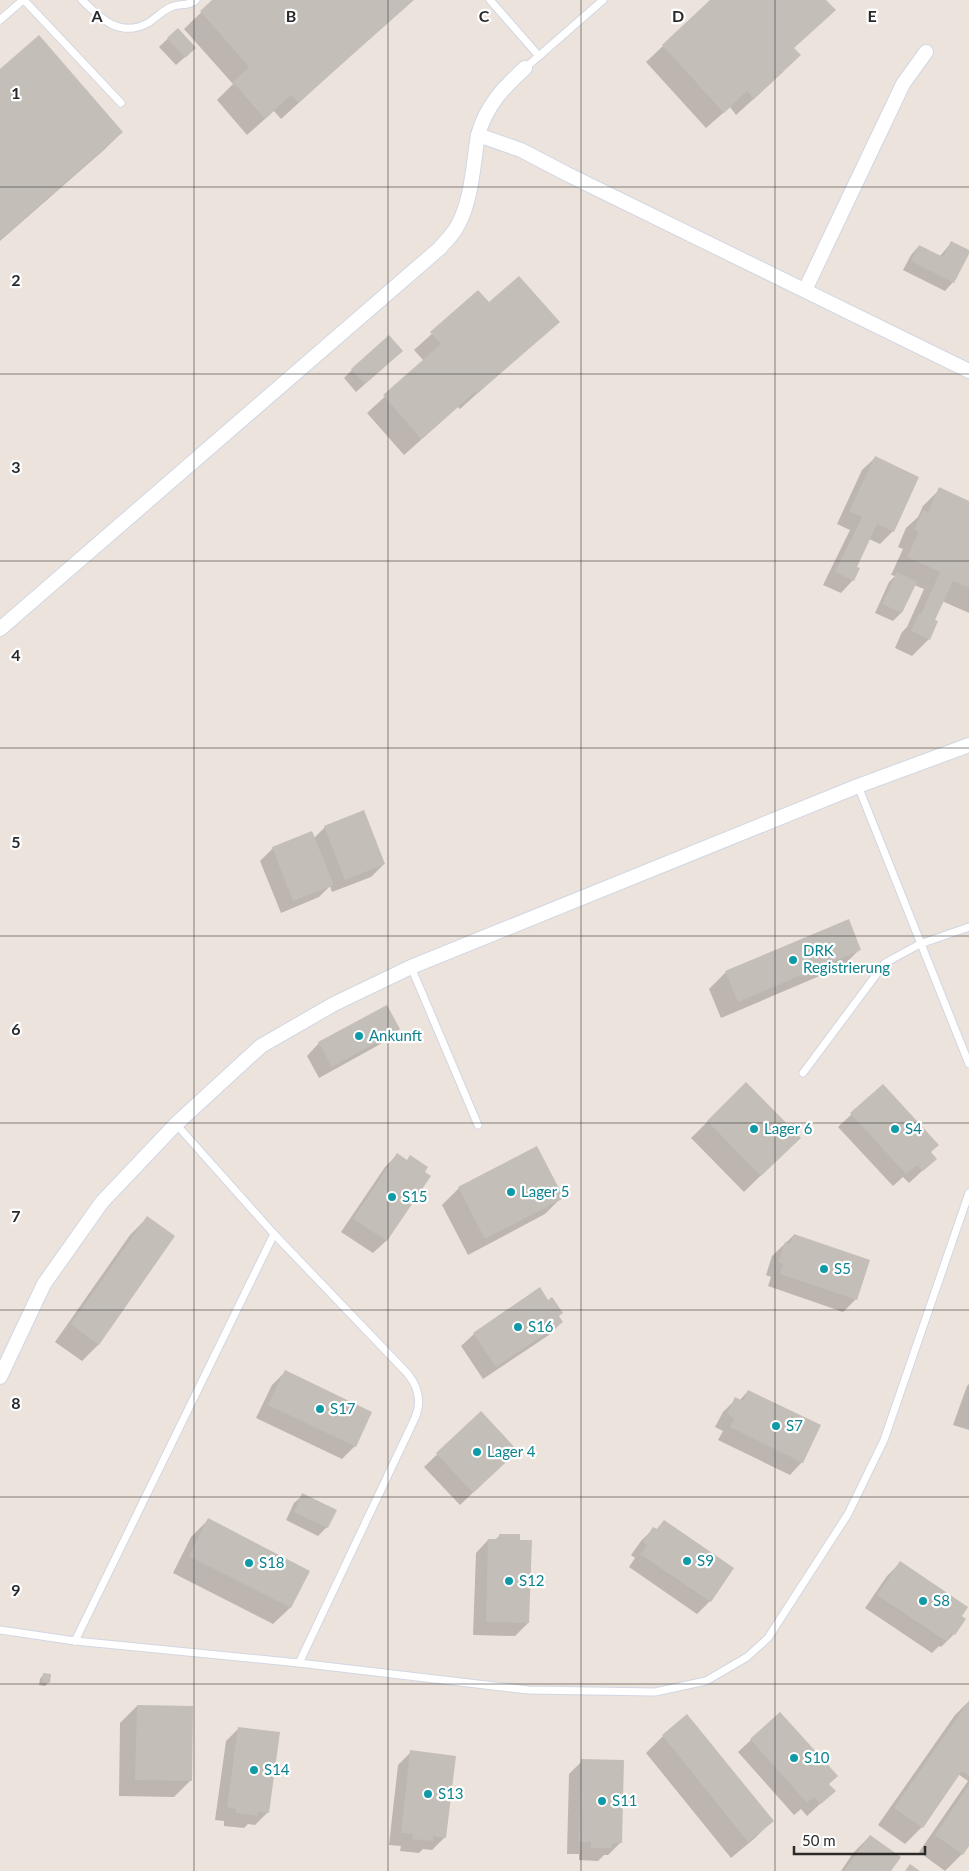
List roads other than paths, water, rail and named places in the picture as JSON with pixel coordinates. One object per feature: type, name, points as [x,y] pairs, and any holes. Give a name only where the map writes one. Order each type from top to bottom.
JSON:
[{"type":"street","points":[[805,290],[903,84],[926,52]]},
{"type":"street","points":[[0,629],[440,248],[456,228],[472,187],[472,174],[482,118],[496,96],[525,68]]},
{"type":"street","points":[[478,135],[522,150],[567,174],[969,371]]},
{"type":"street","points":[[0,1377],[44,1284],[102,1202],[176,1124],[261,1046],[334,1004],[411,967],[858,786],[969,745]]},
{"type":"lane","points":[[0,20],[24,0],[120,103]]},
{"type":"lane","points":[[82,0],[102,20],[121,28],[134,29],[148,23],[171,7],[191,4],[196,0]]},
{"type":"lane","points":[[490,0],[539,56]]},
{"type":"lane","points":[[525,68],[603,0]]},
{"type":"lane","points":[[858,786],[969,1064]]},
{"type":"lane","points":[[803,1073],[885,962],[920,944],[969,927]]},
{"type":"lane","points":[[411,967],[478,1125]]},
{"type":"lane","points":[[176,1124],[274,1234],[408,1374],[417,1388],[419,1403],[415,1418],[299,1663]]},
{"type":"lane","points":[[0,1630],[74,1641],[299,1663],[528,1690],[655,1692],[706,1681],[747,1657],[768,1638],[848,1514],[884,1440],[969,1192]]},
{"type":"lane","points":[[74,1641],[274,1234]]},
{"type":"place","name":"DRK Registrierung","points":[[793,960]]},
{"type":"place","name":"Ankunft","points":[[359,1036]]},
{"type":"place","name":"Lager 6","points":[[754,1129]]},
{"type":"place","name":"S4","points":[[895,1129]]},
{"type":"place","name":"Lager 5","points":[[511,1192]]},
{"type":"place","name":"S15","points":[[392,1197]]},
{"type":"place","name":"S5","points":[[824,1269]]},
{"type":"place","name":"S16","points":[[518,1327]]},
{"type":"place","name":"S17","points":[[320,1409]]},
{"type":"place","name":"S7","points":[[776,1426]]},
{"type":"place","name":"Lager 4","points":[[477,1452]]},
{"type":"place","name":"S9","points":[[687,1561]]},
{"type":"place","name":"S18","points":[[249,1563]]},
{"type":"place","name":"S12","points":[[509,1581]]},
{"type":"place","name":"S8","points":[[923,1601]]},
{"type":"place","name":"S10","points":[[794,1758]]},
{"type":"place","name":"S14","points":[[254,1770]]},
{"type":"place","name":"S13","points":[[428,1794]]},
{"type":"place","name":"S11","points":[[602,1801]]}]
